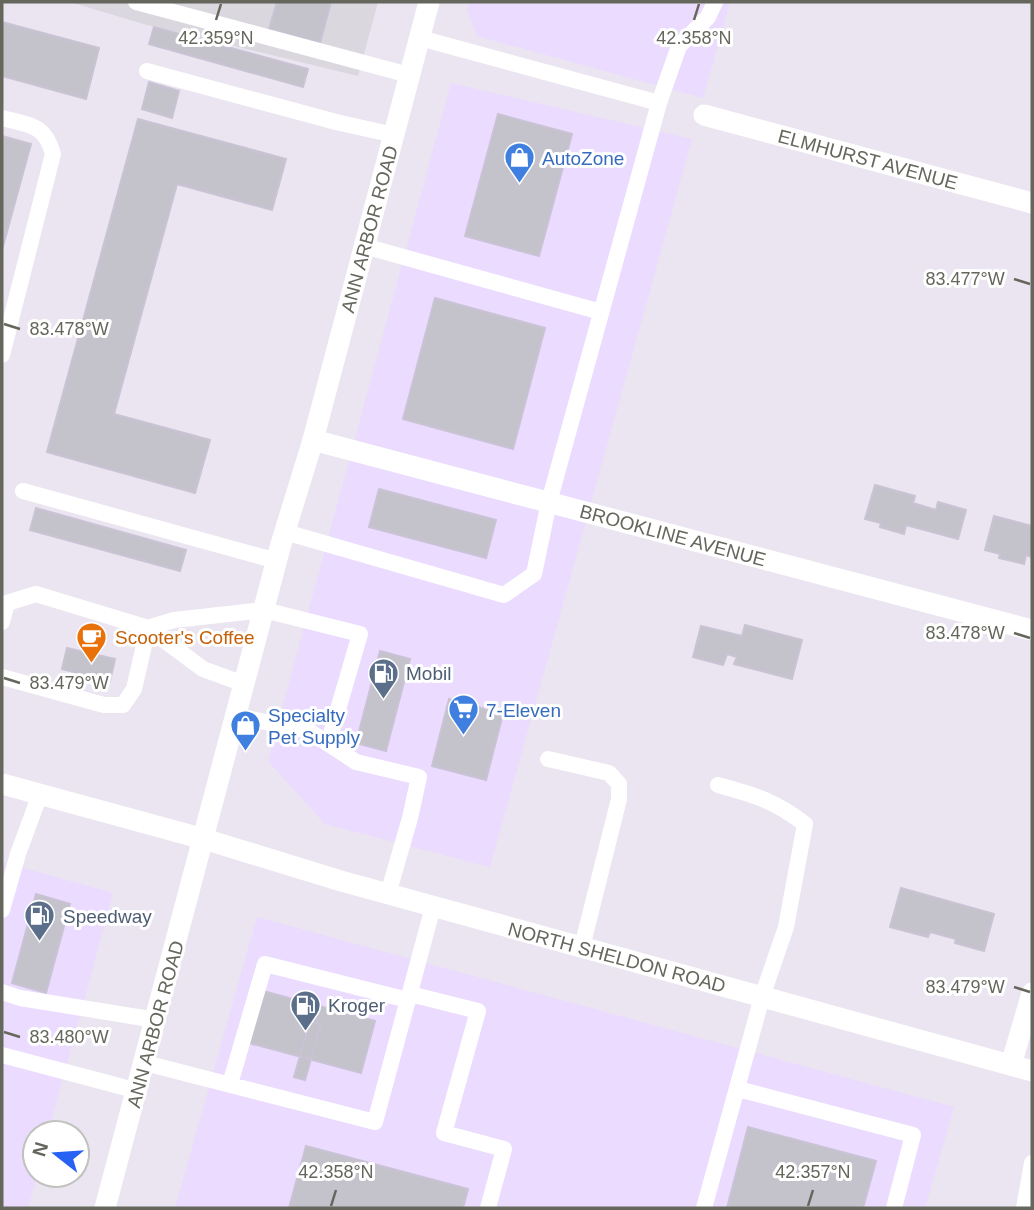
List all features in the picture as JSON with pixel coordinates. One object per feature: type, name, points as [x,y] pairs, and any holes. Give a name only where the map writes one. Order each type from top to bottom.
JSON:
[{"type":"main road","name":"ANN ARBOR ROAD","points":[[105,1208],[429,2]]},
{"type":"main road","name":"ELMHURST AVENUE","points":[[704,115],[1032,203]]},
{"type":"main road","name":"BROOKLINE AVENUE","points":[[310,448],[549,502],[1032,630]]},
{"type":"main road","name":"NORTH SHELDON ROAD","points":[[2,783],[388,894],[1032,1071]]},
{"type":"main road","points":[[1011,1065],[1032,993]]},
{"type":"lane","points":[[136,2],[410,75]]},
{"type":"lane","points":[[285,532],[505,595],[534,574],[549,502],[659,103],[679,46],[708,17],[715,2]]},
{"type":"lane","points":[[419,38],[659,103]]},
{"type":"lane","points":[[147,71],[394,135]]},
{"type":"lane","points":[[2,118],[36,127],[49,139],[53,154],[2,355]]},
{"type":"lane","points":[[364,246],[601,312]]},
{"type":"lane","points":[[23,491],[277,561]]},
{"type":"lane","points":[[2,622],[7,603],[36,594],[148,628],[202,669],[244,684]]},
{"type":"lane","points":[[148,628],[174,620],[264,610],[360,634],[328,744]]},
{"type":"lane","points":[[2,677],[104,705],[123,705],[134,689],[148,628]]},
{"type":"lane","points":[[236,716],[309,731],[356,762],[419,777],[388,894]]},
{"type":"lane","points":[[548,759],[609,773],[619,784],[614,824],[582,947]]},
{"type":"lane","points":[[704,1208],[762,996],[786,927],[805,824],[782,807],[754,794],[718,785]]},
{"type":"lane","points":[[2,910],[18,854],[40,794]]},
{"type":"lane","points":[[145,1063],[375,1122],[433,906]]},
{"type":"lane","points":[[230,1084],[265,964],[478,1011],[443,1133],[504,1149],[488,1208]]},
{"type":"lane","points":[[2,992],[20,998],[156,1020]]},
{"type":"lane","points":[[2,1055],[138,1091]]},
{"type":"lane","points":[[738,1088],[913,1135],[894,1208]]},
{"type":"lane","points":[[1024,1208],[1032,1163]]},
{"type":"shaded area","points":[[70,2],[378,2],[358,76],[147,25]]},
{"type":"shaded area","points":[[469,2],[730,2],[703,98],[477,36],[467,10]]},
{"type":"shaded area","points":[[451,83],[692,139],[490,867],[325,824],[268,761]]},
{"type":"shaded area","points":[[2,862],[113,893],[52,1119],[21,1119],[21,1189],[33,1189],[28,1208],[2,1208]]},
{"type":"shaded area","points":[[257,917],[954,1107],[925,1208],[175,1208]]},
{"type":"building","points":[[277,2],[331,2],[320,43],[269,29]]},
{"type":"building","points":[[2,22],[99,48],[86,99],[2,76]]},
{"type":"building","points":[[154,27],[308,69],[303,87],[149,44]]},
{"type":"building","points":[[149,82],[179,91],[172,118],[142,109]]},
{"type":"building","name":"AutoZone","points":[[498,114],[572,134],[539,256],[465,236]]},
{"type":"building","points":[[138,119],[286,159],[272,210],[177,184],[114,414],[210,440],[195,493],[47,452]]},
{"type":"building","points":[[2,136],[31,144],[2,250]]},
{"type":"building","points":[[435,298],[545,328],[513,449],[403,419]]},
{"type":"building","points":[[875,485],[915,496],[913,503],[936,510],[938,502],[966,510],[958,539],[906,525],[904,534],[865,519]]},
{"type":"building","points":[[379,489],[496,520],[486,558],[369,527]]},
{"type":"building","points":[[36,508],[186,550],[180,571],[30,530]]},
{"type":"building","points":[[994,516],[1032,526],[1032,557],[1026,555],[1024,564],[999,558],[1000,554],[985,550]]},
{"type":"building","points":[[745,625],[802,640],[792,679],[734,664],[737,657],[727,654],[723,665],[693,657],[701,626],[742,636]]},
{"type":"building","points":[[67,648],[115,659],[110,681],[62,669]]},
{"type":"building","points":[[380,651],[410,659],[386,751],[356,743]]},
{"type":"building","points":[[449,699],[503,714],[486,780],[432,766]]},
{"type":"building","points":[[901,888],[994,914],[984,951],[930,932],[928,937],[890,927]]},
{"type":"building","points":[[36,894],[70,904],[46,993],[12,983]]},
{"type":"building","points":[[263,991],[375,1021],[361,1073],[249,1043]]},
{"type":"building","points":[[310,1021],[321,1024],[305,1080],[294,1077]]},
{"type":"building","points":[[748,1127],[876,1161],[863,1208],[727,1208]]},
{"type":"building","points":[[306,1146],[468,1189],[463,1208],[289,1208]]},
{"type":"place","name":"AutoZone","points":[[519,185]]},
{"type":"place","name":"Scooter's Coffee","points":[[92,664]]},
{"type":"place","name":"Mobil","points":[[383,700]]},
{"type":"place","name":"7-Eleven","points":[[463,737]]},
{"type":"place","name":"Specialty Pet Supply","points":[[245,753]]},
{"type":"place","name":"Speedway","points":[[40,943]]},
{"type":"place","name":"Kroger","points":[[305,1032]]}]
